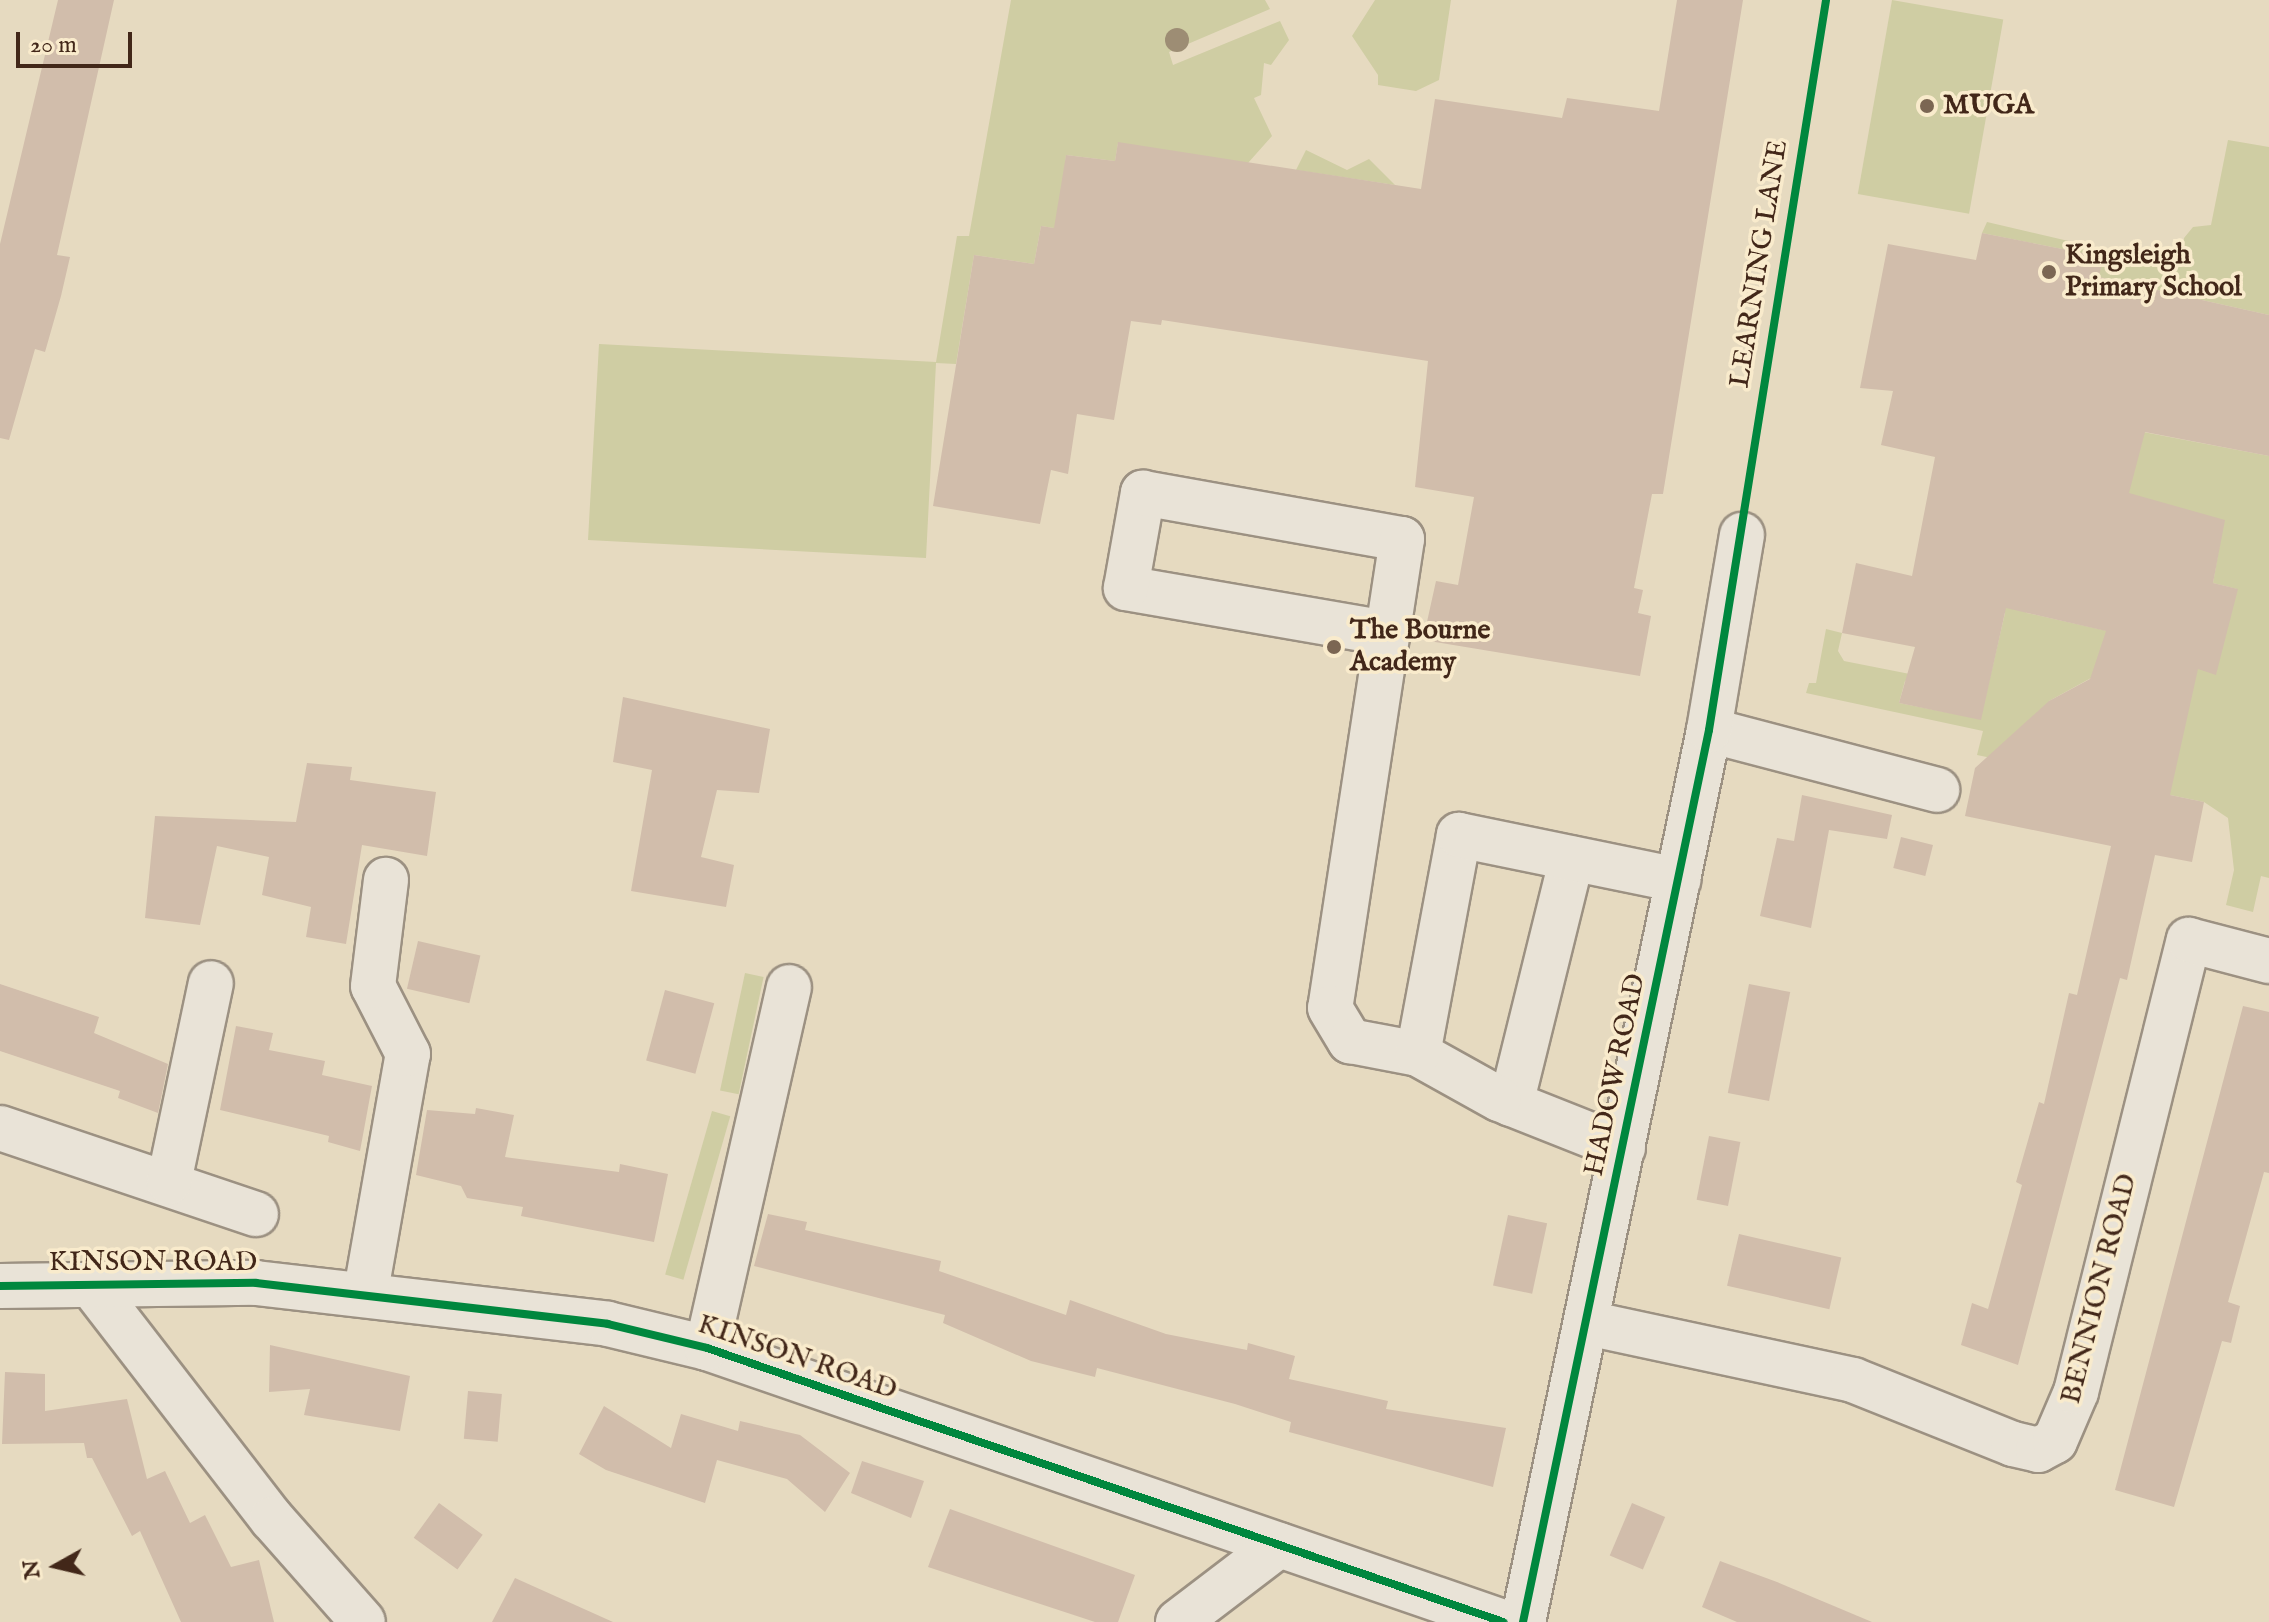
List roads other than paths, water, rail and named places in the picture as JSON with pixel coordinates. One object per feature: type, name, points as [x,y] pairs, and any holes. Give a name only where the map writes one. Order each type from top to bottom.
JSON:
[{"type":"street","points":[[1386,633],[1126,588],[1143,493],[1402,539],[1330,1008],[1350,1041],[1418,1054],[1511,1104],[1623,1148]]},
{"type":"street","name":"HADOW ROAD","points":[[1523,1622],[1588,1323],[1709,730],[1742,535]]},
{"type":"street","points":[[1709,730],[1937,790]]},
{"type":"street","points":[[1418,1054],[1459,835],[1678,880]]},
{"type":"street","points":[[1511,1104],[1572,858]]},
{"type":"street","points":[[366,1291],[408,1054],[373,986],[386,880]]},
{"type":"street","name":"BENNION ROAD","points":[[1588,1323],[1853,1380],[2013,1444],[2038,1450],[2055,1441],[2076,1392],[2189,940],[2269,961]]},
{"type":"street","points":[[169,1182],[211,983]]},
{"type":"street","points":[[707,1348],[789,987]]},
{"type":"street","points":[[0,1128],[169,1182],[256,1214]]},
{"type":"street","name":"KINSON ROAD","points":[[0,1286],[256,1283],[366,1291],[608,1324],[707,1348],[1503,1622]]},
{"type":"street","points":[[91,1285],[272,1519],[363,1622]]},
{"type":"street","points":[[1178,1622],[1279,1545]]},
{"type":"place","name":"MUGA","points":[[1927,106]]},
{"type":"place","name":"Kingsleigh Primary School","points":[[2049,272]]},
{"type":"place","name":"The Bourne Academy","points":[[1334,647]]}]
